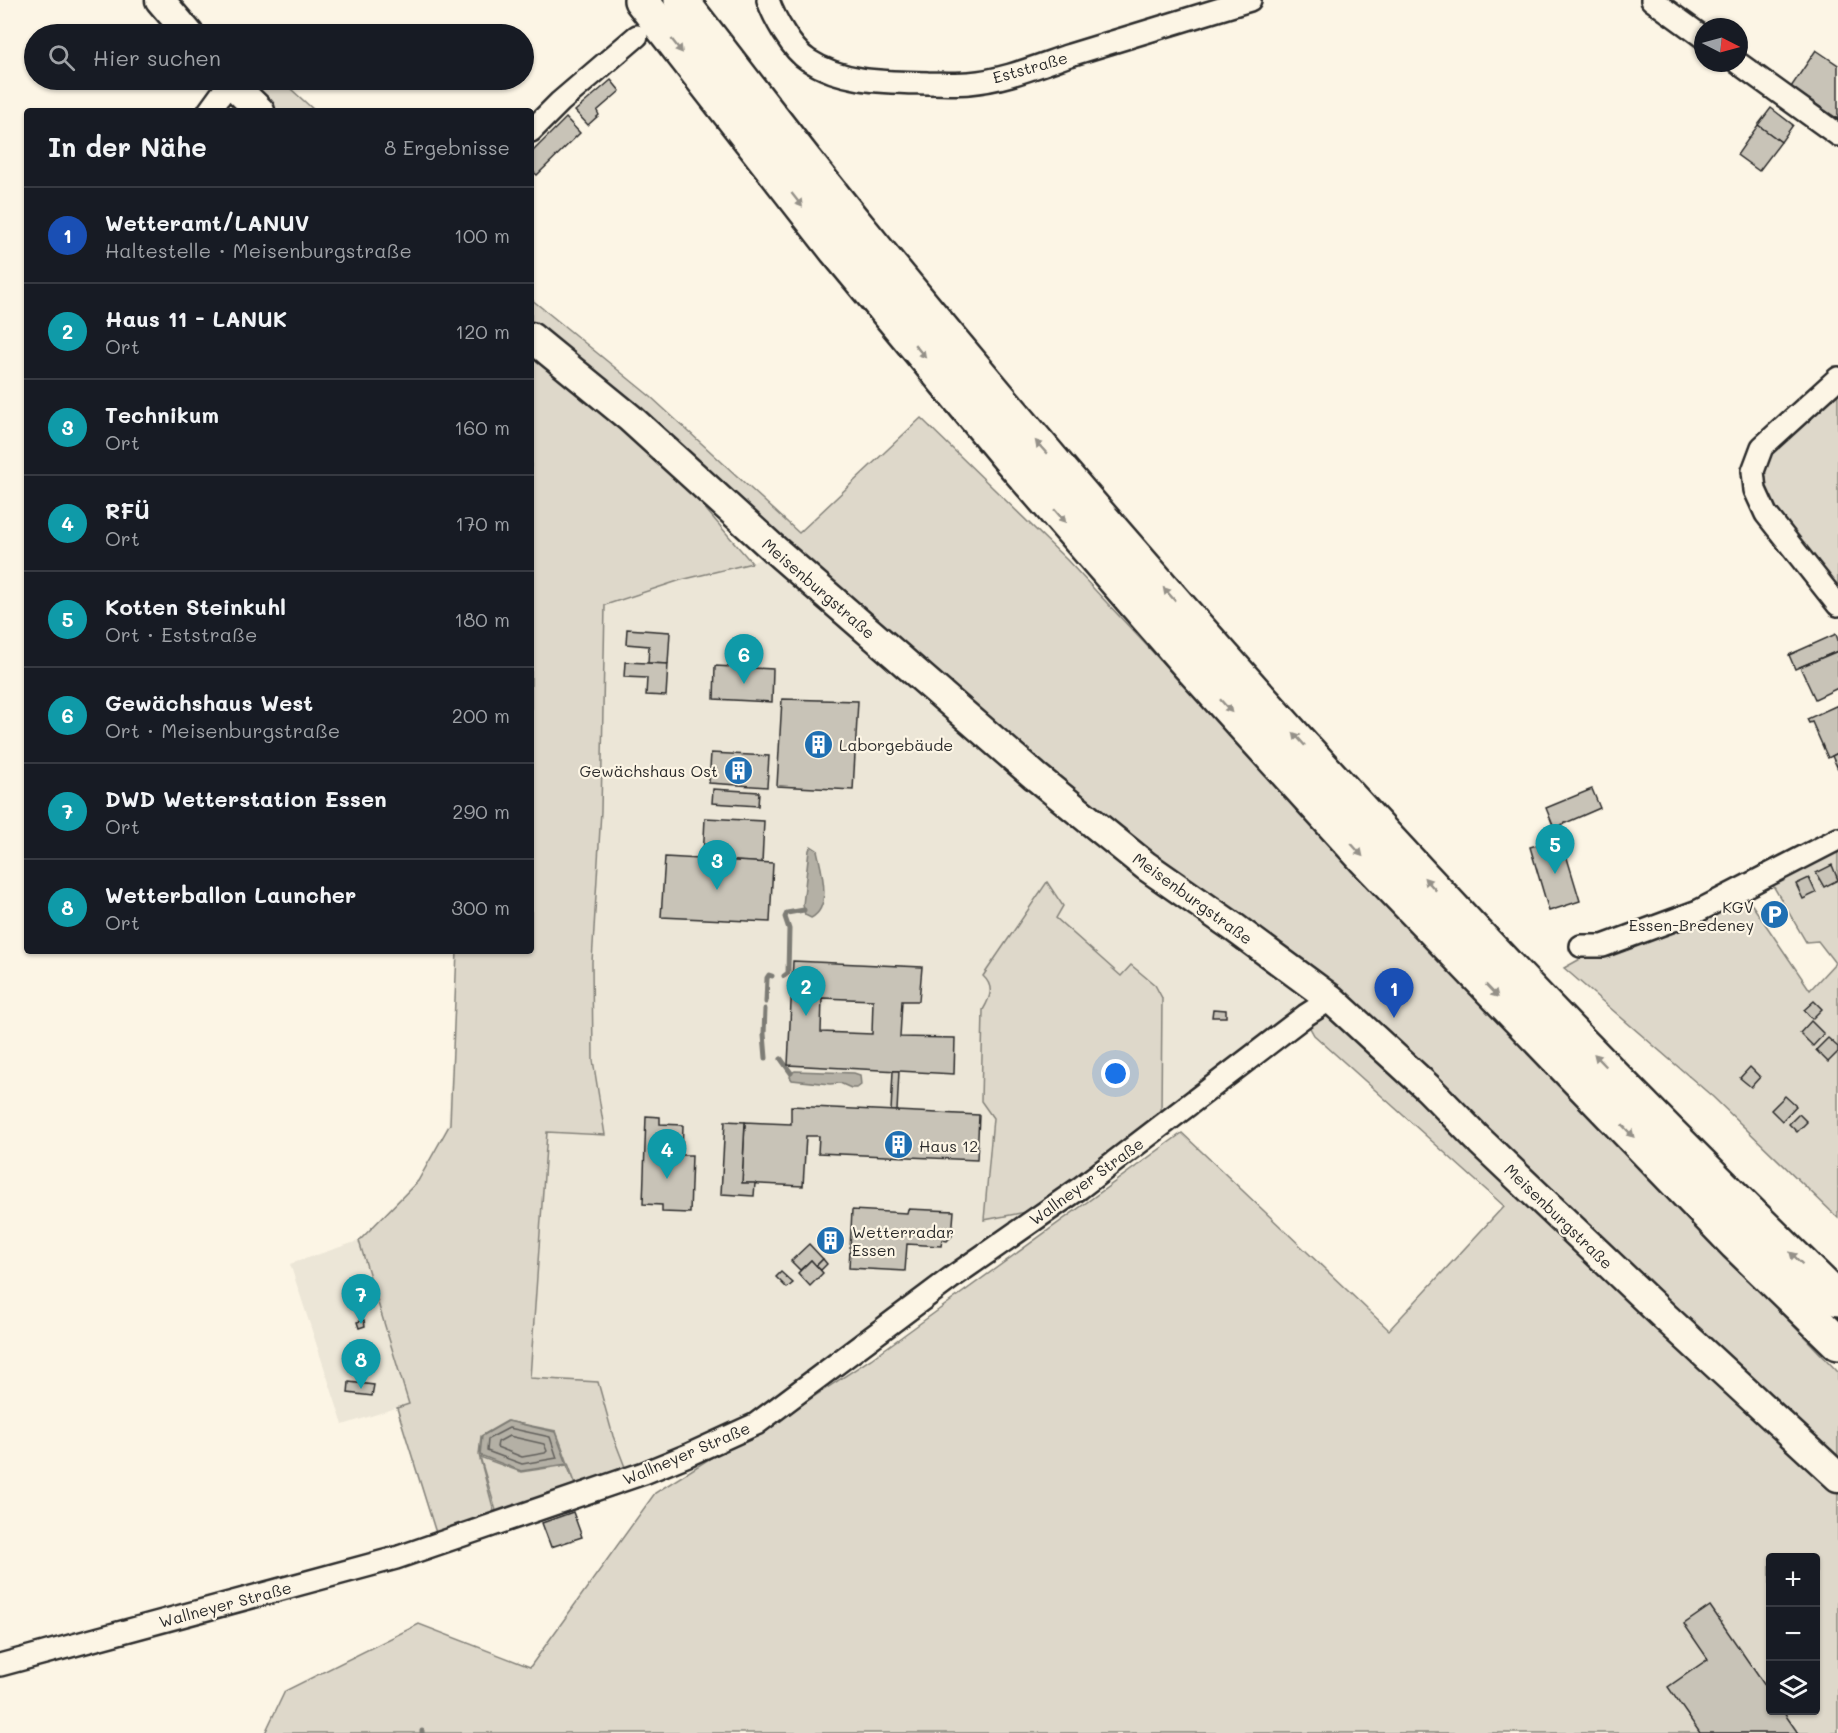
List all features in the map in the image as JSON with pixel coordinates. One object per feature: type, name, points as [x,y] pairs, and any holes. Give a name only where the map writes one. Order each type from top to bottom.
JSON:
[{"type":"highway","points":[[641,0],[859,277],[1008,457],[1195,672],[1364,858],[1736,1244],[1838,1343]]},
{"type":"highway","points":[[681,0],[856,225],[1033,438],[1210,641],[1470,927],[1758,1221],[1838,1299]]},
{"type":"main road","points":[[160,0],[180,24]]},
{"type":"main road","points":[[239,90],[257,108]]},
{"type":"main road","name":"Meisenburgstraße","points":[[534,339],[630,418],[774,549],[1035,776],[1146,866],[1331,999],[1428,1088],[1481,1142],[1665,1317],[1838,1477]]},
{"type":"street","name":"Eststraße","points":[[768,0],[793,45],[807,60],[828,70],[855,78],[894,82],[968,83],[1012,76],[1250,0]]},
{"type":"street","points":[[1652,0],[1694,30]]},
{"type":"street","points":[[534,128],[560,102],[637,36]]},
{"type":"street","points":[[1748,70],[1838,135]]},
{"type":"street","points":[[211,108],[223,90]]},
{"type":"street","points":[[1838,378],[1762,447],[1753,471],[1755,490],[1766,514],[1838,605]]},
{"type":"street","points":[[1581,946],[1603,946],[1698,911],[1838,839]]},
{"type":"street","name":"Wallneyer Straße","points":[[0,1665],[396,1558],[644,1473],[756,1424],[951,1278],[1080,1188],[1306,1015],[1331,999]]},
{"type":"shaded area","points":[[243,90],[292,90],[312,108],[261,108]]},
{"type":"shaded area","points":[[534,301],[651,397],[799,533],[921,418],[1067,560],[1325,837],[1838,1372],[1838,1733],[265,1733],[285,1691],[419,1624],[530,1667],[655,1493],[736,1442],[795,1409],[871,1359],[1182,1133],[1389,1330],[1504,1206],[1314,1035],[1309,1026],[1333,1000],[1148,863],[534,338]]},
{"type":"shaded area","points":[[534,341],[628,419],[752,563],[681,580],[605,605],[601,811],[592,962],[593,1060],[605,1135],[547,1132],[530,1378],[598,1382],[613,1436],[625,1467],[576,1485],[556,1431],[507,1421],[481,1436],[479,1455],[495,1515],[436,1533],[397,1408],[409,1404],[359,1241],[418,1181],[450,1124],[457,954],[534,954]]},
{"type":"shaded area","points":[[1838,378],[1838,604],[1759,501],[1763,448]]},
{"type":"shaded area","points":[[782,547],[1319,998],[755,1424],[428,1547],[435,1533],[396,1408],[343,1425],[290,1264],[358,1241],[418,1179],[448,1125],[457,954],[534,954],[534,952],[593,962],[605,604],[680,580],[752,563]]},
{"type":"shaded area","points":[[1838,840],[1838,1218],[1713,1097],[1564,968],[1602,947],[1742,890],[1810,990],[1835,963],[1818,941],[1806,942],[1768,877]]},
{"type":"shaded area","points":[[1047,882],[1063,906],[1056,918],[1121,976],[1131,965],[1155,985],[1162,998],[1161,1112],[1042,1209],[984,1220],[993,1118],[981,1101],[983,1010],[990,993],[989,984],[983,976]]},
{"type":"shaded area","points":[[480,1457],[521,1472],[567,1465],[575,1485],[497,1514]]},
{"type":"water","points":[[811,846],[817,850],[823,877],[824,897],[818,913],[811,918],[805,915],[803,905]]},
{"type":"water","points":[[795,1071],[854,1073],[860,1075],[861,1085],[851,1088],[840,1083],[792,1080],[791,1073]]},
{"type":"water","points":[[508,1421],[555,1432],[567,1464],[521,1471],[480,1455],[482,1436]]},
{"type":"building","points":[[1816,50],[1838,65],[1838,119],[1791,87]]},
{"type":"building","points":[[611,80],[620,91],[597,111],[599,115],[588,125],[575,111]]},
{"type":"building","points":[[1771,108],[1793,125],[1781,142],[1758,125]]},
{"type":"building","points":[[566,118],[580,133],[537,175],[534,172],[534,150]]},
{"type":"building","points":[[1758,125],[1781,142],[1759,171],[1737,155]]},
{"type":"building","points":[[627,629],[670,632],[668,664],[648,663],[649,646],[626,644]]},
{"type":"building","points":[[1836,634],[1838,651],[1795,669],[1789,655]]},
{"type":"building","points":[[1838,651],[1838,688],[1815,699],[1800,667]]},
{"type":"building","points":[[625,662],[668,664],[666,696],[646,695],[647,678],[624,677]]},
{"type":"building","points":[[715,666],[773,669],[772,702],[714,699]]},
{"type":"building","name":"Laborgebäude","points":[[782,699],[858,701],[853,790],[777,786]]},
{"type":"building","points":[[1838,705],[1838,753],[1828,758],[1812,722],[1809,723],[1807,719]]},
{"type":"building","name":"Gewächshaus Ost","points":[[711,753],[769,756],[767,787],[709,783]]},
{"type":"building","points":[[1838,753],[1838,769],[1832,756]]},
{"type":"building","points":[[713,789],[759,792],[758,806],[712,803]]},
{"type":"building","points":[[1592,789],[1600,808],[1554,828],[1546,808]]},
{"type":"building","points":[[705,818],[764,821],[762,863],[703,859]]},
{"type":"building","points":[[1561,838],[1580,901],[1549,911],[1530,847]]},
{"type":"building","points":[[665,857],[773,863],[770,922],[661,917]]},
{"type":"building","points":[[1832,865],[1838,880],[1824,887],[1816,873]]},
{"type":"building","points":[[1809,878],[1816,893],[1803,899],[1796,884]]},
{"type":"building","points":[[793,961],[922,967],[919,1001],[902,1001],[900,1037],[955,1038],[954,1074],[788,1065]],"holes":[[[822,998],[873,1000],[872,1034],[821,1032]]]},
{"type":"building","points":[[1814,1001],[1822,1009],[1812,1019],[1804,1010]]},
{"type":"building","points":[[1213,1009],[1226,1010],[1226,1017],[1212,1017]]},
{"type":"building","points":[[1811,1021],[1824,1034],[1813,1046],[1800,1033]]},
{"type":"building","points":[[1828,1038],[1838,1047],[1838,1052],[1828,1062],[1816,1050]]},
{"type":"building","points":[[1750,1067],[1760,1077],[1751,1087],[1740,1078]]},
{"type":"building","points":[[893,1071],[899,1071],[897,1111],[891,1111]]},
{"type":"building","points":[[1785,1096],[1796,1106],[1782,1121],[1771,1110]]},
{"type":"building","name":"Haus 12","points":[[791,1106],[979,1115],[977,1160],[818,1153],[819,1136],[806,1136],[803,1186],[742,1183],[745,1122],[791,1124]]},
{"type":"building","points":[[1799,1114],[1807,1122],[1797,1132],[1789,1124]]},
{"type":"building","points":[[646,1116],[660,1117],[660,1124],[683,1125],[682,1155],[692,1155],[690,1213],[662,1212],[662,1205],[643,1204]]},
{"type":"building","points":[[725,1121],[745,1122],[742,1183],[755,1183],[754,1196],[721,1194]]},
{"type":"building","points":[[908,1209],[954,1211],[952,1236],[947,1241],[942,1240],[941,1246],[907,1244],[905,1271],[849,1268],[852,1210],[907,1213]]},
{"type":"building","name":"Wetterradar Essen","points":[[831,1234],[836,1236],[838,1241],[836,1246],[831,1248],[826,1246],[824,1241],[826,1236]]},
{"type":"building","points":[[809,1244],[823,1259],[816,1266],[811,1260],[800,1270],[791,1261]]},
{"type":"building","points":[[823,1259],[827,1264],[821,1270],[816,1266]]},
{"type":"building","points":[[811,1260],[823,1273],[810,1286],[798,1273]]},
{"type":"building","points":[[781,1272],[793,1283],[787,1288],[776,1277]]},
{"type":"building","points":[[364,1320],[365,1326],[359,1328],[357,1322]]},
{"type":"building","points":[[349,1382],[374,1385],[372,1396],[348,1393]]},
{"type":"building","points":[[573,1512],[582,1537],[551,1547],[542,1523]]},
{"type":"building","points":[[1710,1606],[1766,1687],[1766,1715],[1785,1715],[1798,1733],[1700,1733],[1668,1687],[1708,1659],[1684,1624]]},
{"type":"waterway","points":[[784,976],[788,973],[789,929],[785,917],[787,913],[804,910]]},
{"type":"waterway","points":[[766,1002],[767,978],[769,975],[772,976]]},
{"type":"waterway","points":[[765,1009],[766,1058]]},
{"type":"waterway","points":[[781,1059],[791,1073]]},
{"type":"place","name":"Gewächshaus West","points":[[744,684]]},
{"type":"place","name":"Laborgebäude","points":[[818,744]]},
{"type":"place","name":"Gewächshaus Ost","points":[[739,770]]},
{"type":"place","name":"Kotten Steinkuhl","points":[[1555,874]]},
{"type":"place","name":"Technikum","points":[[717,890]]},
{"type":"place","name":"KGV Essen-Bredeney","points":[[1775,915]]},
{"type":"place","name":"Haus 11 - LANUK","points":[[806,1016]]},
{"type":"place","name":"Wetteramt/LANUV","points":[[1394,1018]]},
{"type":"place","name":"Haus 12","points":[[898,1145]]},
{"type":"place","name":"RFÜ","points":[[667,1179]]},
{"type":"place","name":"Wetterradar Essen","points":[[831,1240]]},
{"type":"place","name":"DWD Wetterstation Essen","points":[[361,1324]]},
{"type":"place","name":"Wetterballon Launcher","points":[[361,1389]]}]
